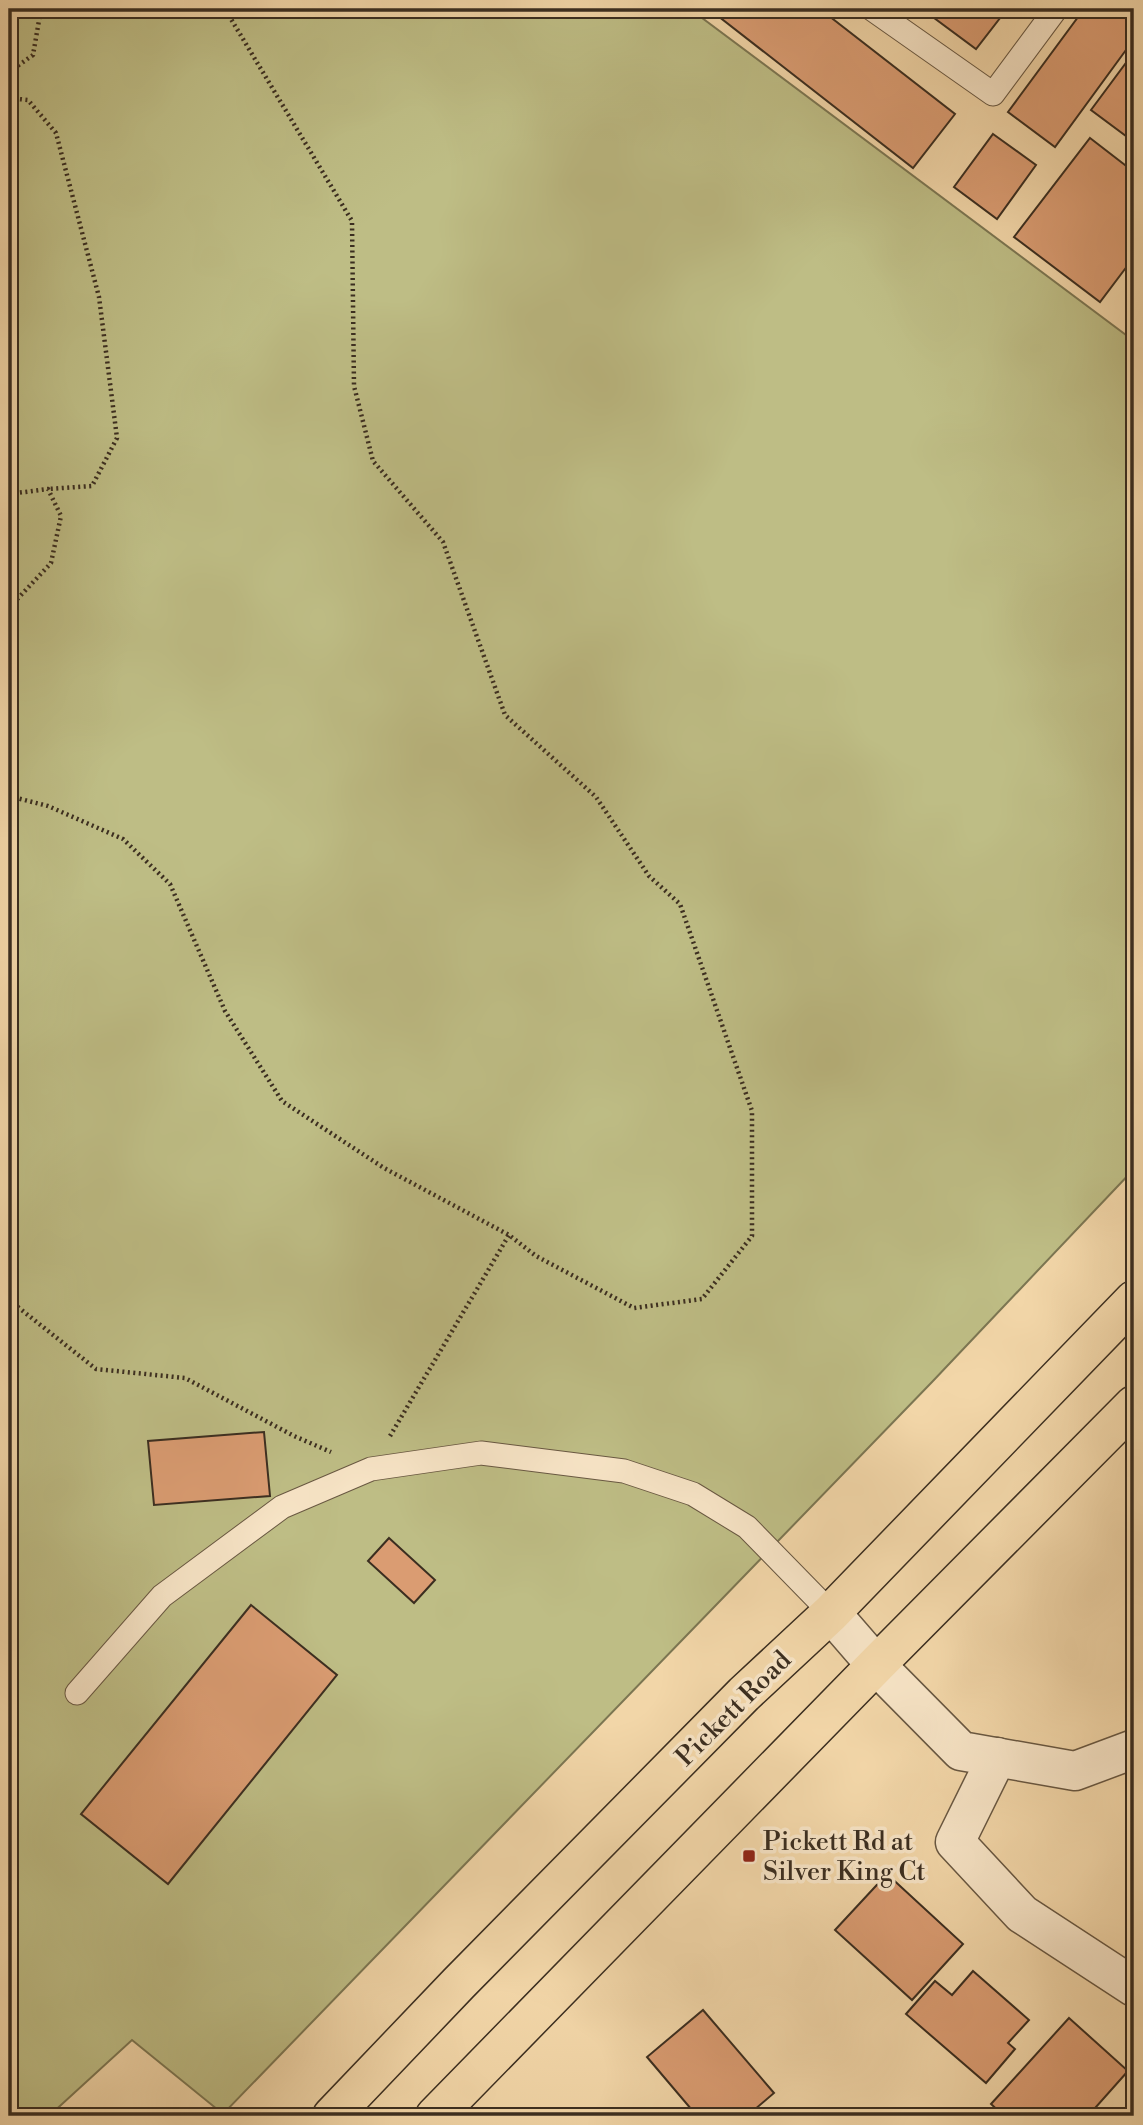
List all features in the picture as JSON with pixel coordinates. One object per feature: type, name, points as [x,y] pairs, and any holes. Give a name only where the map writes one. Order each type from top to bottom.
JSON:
[{"type":"main road","name":"Pickett Road","points":[[331,2116],[744,1694],[831,1613],[1134,1300]]},
{"type":"main road","points":[[435,2116],[1134,1405]]},
{"type":"street","points":[[831,1613],[876,1665],[961,1751],[1075,1771],[1134,1749]]},
{"type":"street","points":[[997,1757],[955,1842],[1022,1914],[1134,1987]]},
{"type":"lane","points":[[872,9],[993,94],[1056,9]]},
{"type":"lane","points":[[77,1693],[162,1596],[282,1507],[371,1469],[481,1453],[624,1471],[693,1494],[747,1527],[831,1613]]},
{"type":"path","points":[[9,72],[33,55],[41,9]]},
{"type":"path","points":[[9,796],[48,806],[123,839],[170,884],[225,1011],[282,1101],[384,1168],[509,1235],[536,1256],[634,1308],[702,1299],[752,1236],[752,1111],[680,904],[649,876],[596,797],[505,715],[443,542],[373,461],[354,386],[352,221],[225,9]]},
{"type":"path","points":[[9,98],[28,100],[56,133],[99,297],[117,438],[92,486],[9,494]]},
{"type":"path","points":[[9,608],[51,563],[61,516],[48,489]]},
{"type":"path","points":[[9,1300],[96,1369],[185,1378],[294,1436],[371,1469],[509,1235]]},
{"type":"shaded area","points":[[9,9],[690,9],[1134,341],[1134,1169],[932,1382],[223,2114],[132,2040],[49,2116],[9,2116]]},
{"type":"building","points":[[709,9],[820,9],[955,114],[913,168]]},
{"type":"building","points":[[922,9],[1007,9],[976,49]]},
{"type":"building","points":[[1084,9],[1134,9],[1134,39],[1055,147],[1008,112]]},
{"type":"building","points":[[1134,52],[1134,142],[1091,110]]},
{"type":"building","points":[[993,134],[1036,165],[997,219],[954,187]]},
{"type":"building","points":[[1090,138],[1134,172],[1134,257],[1100,302],[1014,237]]},
{"type":"building","points":[[264,1432],[270,1496],[154,1505],[148,1441]]},
{"type":"building","points":[[389,1538],[435,1580],[414,1603],[368,1561]]},
{"type":"building","points":[[251,1605],[337,1675],[168,1884],[81,1814]]},
{"type":"building","points":[[887,1874],[963,1944],[912,2000],[835,1930]]},
{"type":"building","points":[[973,1971],[1029,2020],[1008,2043],[1015,2049],[986,2083],[906,2014],[935,1981],[952,1995]]},
{"type":"building","points":[[703,2010],[774,2093],[747,2116],[697,2116],[647,2057]]},
{"type":"building","points":[[1069,2018],[1128,2071],[1088,2116],[1004,2116],[991,2104]]},
{"type":"place","name":"Pickett Rd at Silver King Ct","points":[[749,1856]]}]
